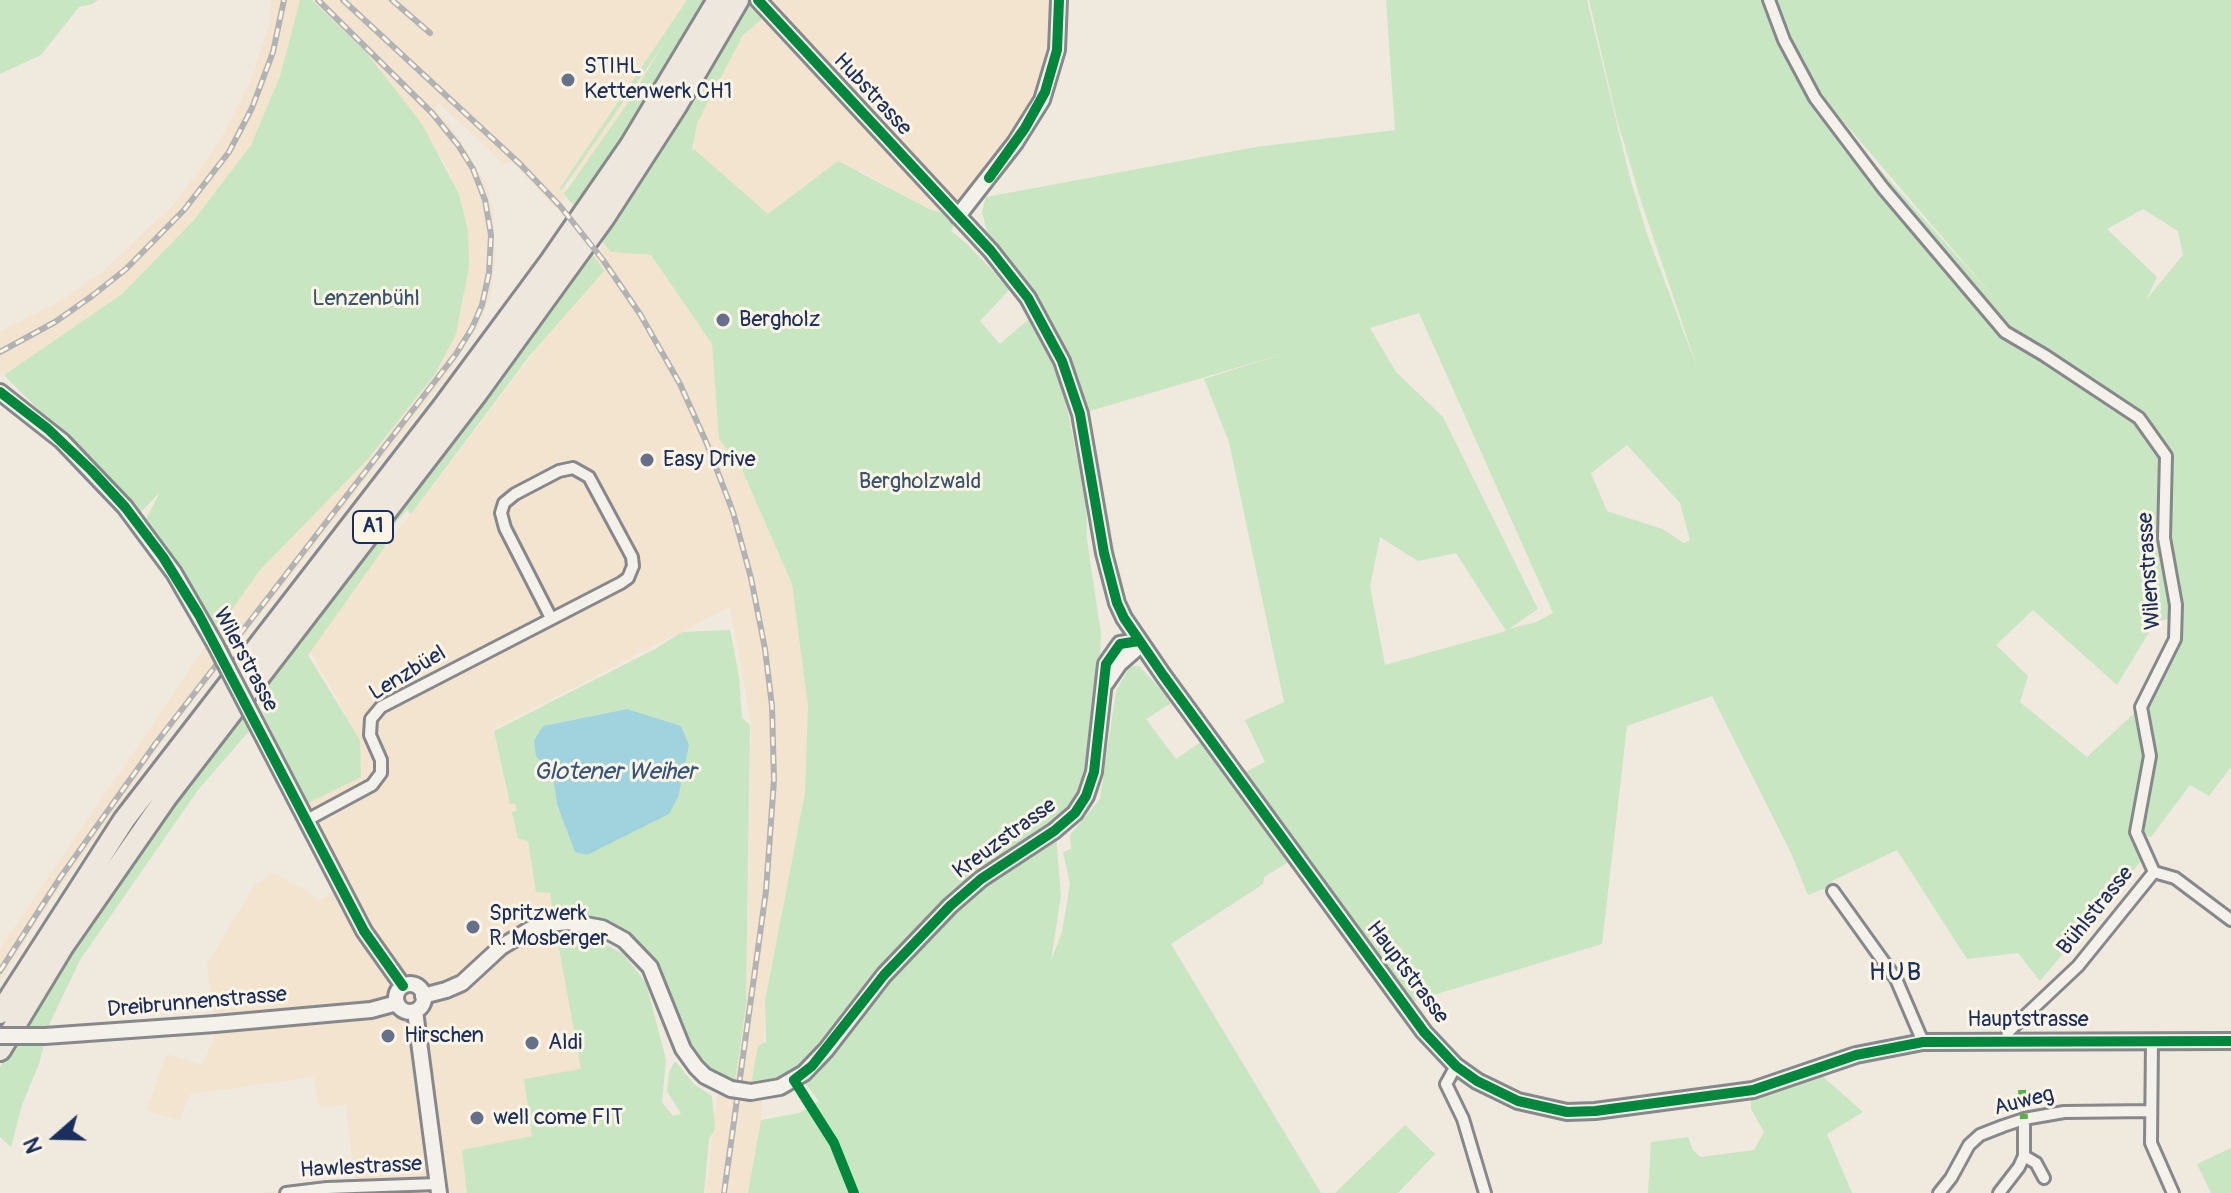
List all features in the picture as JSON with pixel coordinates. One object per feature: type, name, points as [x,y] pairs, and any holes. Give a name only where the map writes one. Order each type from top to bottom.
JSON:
[{"type":"highway","name":"A1","points":[[0,1013],[124,820],[453,395],[551,261],[631,145],[718,0]]},
{"type":"highway","name":"A1","points":[[0,1050],[63,946],[165,799],[486,381],[595,230],[676,106],[738,0]]},
{"type":"street","name":"Hubstrasse","points":[[758,0],[958,216]]},
{"type":"street","points":[[958,216],[1015,143],[1042,100],[1057,50],[1059,0]]},
{"type":"street","name":"Wilenstrasse","points":[[1769,0],[1784,40],[1815,98],[1883,188],[2005,332],[2139,418],[2166,456],[2164,538],[2176,605],[2175,639],[2141,707],[2150,756],[2136,832],[2154,872]]},
{"type":"street","name":"Hauptstrasse","points":[[958,216],[1028,298],[1062,361],[1080,414],[1117,603],[1139,641],[1424,1032],[1456,1066],[1488,1087],[1518,1101],[1567,1112],[1595,1111],[1753,1090],[1873,1050],[1923,1042],[2231,1041]]},
{"type":"street","name":"Wilerstrasse","points":[[0,392],[62,441],[125,507],[174,573],[215,644],[364,931],[403,986]]},
{"type":"street","name":"Lenzbüel","points":[[307,820],[372,785],[381,773],[381,760],[370,735],[371,719],[381,707],[625,581],[633,566],[632,557],[589,477],[573,468],[559,471],[515,494],[504,503],[501,513],[505,528],[551,618]]},
{"type":"street","name":"Kreuzstrasse","points":[[423,996],[462,983],[512,939],[539,926],[568,922],[602,928],[624,940],[650,967],[683,1049],[705,1076],[731,1089],[751,1092],[780,1087],[804,1073],[826,1050],[884,975],[950,906],[981,879],[1054,831],[1075,813],[1086,796],[1094,772],[1104,687],[1119,664],[1136,649],[1139,641]]},
{"type":"street","name":"Bühlstrasse","points":[[2006,1040],[2009,1031],[2078,966],[2154,872],[2175,878],[2231,920]]},
{"type":"street","points":[[1833,891],[1896,979],[1923,1042]]},
{"type":"street","points":[[403,986],[417,987],[423,996],[422,1004],[415,1011],[404,1011],[397,1003],[398,992],[403,986]]},
{"type":"street","name":"Dreibrunnenstrasse","points":[[0,1036],[45,1036],[231,1023],[371,1010],[397,1003]]},
{"type":"street","points":[[415,1011],[438,1189]]},
{"type":"street","points":[[2152,1041],[2151,1143],[2173,1193]]},
{"type":"street","points":[[1456,1066],[1446,1084],[1463,1119],[1485,1193]]},
{"type":"street","name":"Auweg","points":[[1939,1193],[1980,1135],[2024,1119],[2064,1112],[2151,1111]]},
{"type":"street","points":[[1999,1193],[2024,1156],[2024,1119]]},
{"type":"street","points":[[2024,1156],[2036,1163],[2044,1178]]},
{"type":"street","name":"Hawlestrasse","points":[[286,1193],[327,1188],[438,1189]]},
{"type":"shaded area","points":[[271,0],[300,0],[280,76],[251,145],[194,220],[122,294],[0,377],[0,331],[62,300],[103,271],[175,203],[218,144],[252,77],[270,21]]},
{"type":"shaded area","points":[[312,0],[695,0],[594,156],[566,185],[567,196],[555,208],[512,162],[504,164],[438,102],[435,108],[456,133],[486,184],[493,211],[495,263],[491,294],[478,326],[443,381],[169,732],[42,914],[0,981],[0,948],[206,646],[259,571],[367,460],[435,374],[456,334],[464,298],[468,230],[459,194],[445,163],[363,50]]},
{"type":"shaded area","points":[[759,0],[1059,0],[1050,79],[958,216],[931,210],[860,171],[790,199],[768,214],[694,149],[696,118]]},
{"type":"shaded area","points":[[605,242],[611,252],[651,255],[712,344],[719,439],[740,465],[792,583],[808,706],[805,793],[765,1001],[761,1120],[748,1193],[706,1193],[714,1116],[725,1057],[747,978],[751,722],[730,607],[493,729],[507,793],[529,804],[549,893],[581,1069],[532,1136],[462,1150],[467,1193],[261,1193],[355,1179],[346,1105],[320,1107],[313,1077],[190,1094],[179,1121],[147,1110],[167,1054],[202,1065],[213,1041],[215,1024],[207,964],[256,883],[273,873],[321,899],[341,887],[300,807],[360,740],[307,645],[441,476],[587,282],[593,257]]},
{"type":"green space","points":[[0,0],[98,0],[79,7],[41,55],[0,74]]},
{"type":"green space","name":"Lenzenbühl","points":[[300,0],[312,0],[364,50],[422,124],[459,194],[468,230],[469,267],[456,334],[435,374],[367,460],[259,571],[215,634],[170,553],[146,519],[160,492],[141,512],[4,375],[122,294],[194,220],[251,145],[280,76]]},
{"type":"green space","points":[[687,0],[705,0],[599,173],[573,205],[564,194],[626,106],[665,42],[561,191],[560,188]]},
{"type":"green space","points":[[1386,0],[1587,0],[1630,178],[1647,234],[1698,370],[1617,120],[1589,0],[2231,0],[2231,767],[2209,796],[2190,785],[2151,837],[2137,832],[2146,855],[2040,981],[2018,953],[1967,959],[1897,850],[1808,895],[1791,853],[1712,696],[1627,726],[1602,944],[1407,1003],[1238,776],[1265,762],[1245,720],[1284,702],[1229,442],[1204,379],[1286,353],[1080,414],[1062,361],[991,251],[982,211],[986,197],[1256,147],[1395,130]],"holes":[[[1820,102],[1837,114],[1997,301]],[[2143,209],[2178,231],[2183,255],[2146,300],[2157,277],[2107,229]],[[1419,313],[1553,613],[1536,622],[1509,629],[1538,609],[1443,417],[1396,372],[1370,328]],[[1627,445],[1680,503],[1690,540],[1684,543],[1662,529],[1607,511],[1591,473]],[[1380,537],[1418,561],[1456,553],[1506,631],[1385,665],[1370,586]],[[2033,610],[2117,685],[2156,621],[2175,618],[2158,672],[2141,707],[2087,757],[2020,702],[2028,676],[1996,645]]]},
{"type":"green space","name":"Bergholzwald","points":[[750,5],[762,19],[743,35],[697,123],[692,151],[694,149],[768,214],[838,161],[931,210],[958,216],[951,231],[1010,289],[980,321],[1000,344],[1029,319],[1043,342],[1064,393],[1086,504],[1087,540],[1101,634],[1088,765],[1076,800],[1055,823],[1061,895],[1051,961],[1062,932],[1070,884],[1063,852],[1071,849],[1070,835],[1100,799],[1116,691],[1130,666],[1139,666],[1173,702],[1146,719],[1176,759],[1202,741],[1292,860],[1264,877],[1263,884],[1171,944],[1321,1193],[748,1193],[761,1120],[799,1113],[819,1101],[797,1073],[769,1083],[751,1084],[758,1046],[766,1042],[765,1001],[805,793],[808,706],[792,584],[740,465],[719,439],[712,344],[651,255],[611,252],[600,239]]},
{"type":"green space","points":[[591,252],[604,271],[530,355],[411,514],[407,510],[388,531],[384,548],[308,655],[360,740],[361,777],[300,807],[303,797],[255,696],[470,418]]},
{"type":"green space","points":[[730,630],[739,676],[742,718],[750,725],[746,1004],[735,1081],[724,1080],[706,1068],[685,1041],[660,968],[627,930],[590,916],[553,917],[550,893],[536,892],[528,841],[518,838],[512,812],[517,810],[515,803],[510,804],[494,731],[655,649],[682,632]],"holes":[[[627,709],[557,804],[553,777],[534,740],[543,726]]]},
{"type":"green space","points":[[241,713],[250,730],[198,790],[80,960],[47,1029],[24,1027],[148,840]]},
{"type":"green space","points":[[556,932],[604,943],[624,955],[646,983],[666,1060],[662,1102],[673,1116],[681,1114],[667,1091],[669,1072],[675,1061],[694,1084],[712,1096],[715,1129],[709,1139],[704,1193],[467,1193],[462,1150],[532,1136],[524,1079],[581,1069]]},
{"type":"green space","points":[[15,1041],[44,1044],[11,1147],[0,1137],[0,1067]]},
{"type":"green space","points":[[1820,1074],[1863,1112],[1827,1134],[1852,1193],[1648,1193],[1651,1142],[1688,1137],[1693,1150],[1700,1157],[1754,1150],[1764,1132],[1751,1109],[1751,1098]]},
{"type":"green space","points":[[1405,1125],[1435,1154],[1398,1193],[1335,1193]]},
{"type":"green space","points":[[2231,1148],[2231,1193],[2211,1193],[2197,1164]]},
{"type":"water","name":"Glotener Weiher","points":[[627,709],[681,726],[689,745],[678,797],[669,814],[587,855],[575,852],[557,804],[553,777],[536,756],[534,740],[543,726]]},
{"type":"railway","points":[[0,352],[55,322],[92,296],[126,269],[184,210],[229,152],[252,108],[273,52],[284,0]]},
{"type":"railway","points":[[0,971],[60,878],[156,743],[456,354],[482,305],[489,273],[491,235],[485,200],[473,169],[432,113],[318,0]]},
{"type":"railway","points":[[343,0],[520,164],[560,206],[603,260],[640,314],[680,384],[733,512],[751,578],[765,649],[772,706],[774,780],[766,891],[724,1193]]},
{"type":"railway","points":[[392,0],[430,33]]},
{"type":"marked path","points":[[2022,1090],[2024,1119]]},
{"type":"cycle path","points":[[758,0],[991,251],[1028,298],[1062,361],[1080,414],[1104,553],[1124,618],[1424,1032],[1456,1066],[1477,1081],[1518,1101],[1567,1112],[1595,1111],[1753,1090],[1856,1055],[1923,1042],[2231,1041]]},
{"type":"cycle path","points":[[989,178],[1025,128],[1045,92],[1057,50],[1059,0]]},
{"type":"cycle path","points":[[0,392],[48,429],[91,470],[125,507],[163,557],[199,615],[364,931],[403,986]]},
{"type":"cycle path","points":[[854,1193],[834,1143],[794,1080],[812,1066],[884,975],[950,906],[981,879],[1054,831],[1075,813],[1086,796],[1094,772],[1106,664],[1120,644],[1139,641]]},
{"type":"place","name":"STIHL Kettenwerk CH1","points":[[568,80]]},
{"type":"place","name":"Bergholz","points":[[723,320]]},
{"type":"place","name":"Easy Drive","points":[[647,460]]},
{"type":"place","name":"Spritzwerk R. Mosberger","points":[[473,927]]},
{"type":"place","name":"Hirschen","points":[[388,1036]]},
{"type":"place","name":"Aldi","points":[[532,1043]]},
{"type":"place","name":"well come FIT","points":[[477,1118]]},
{"type":"district","name":"HUB","points":[[1896,973]]}]
